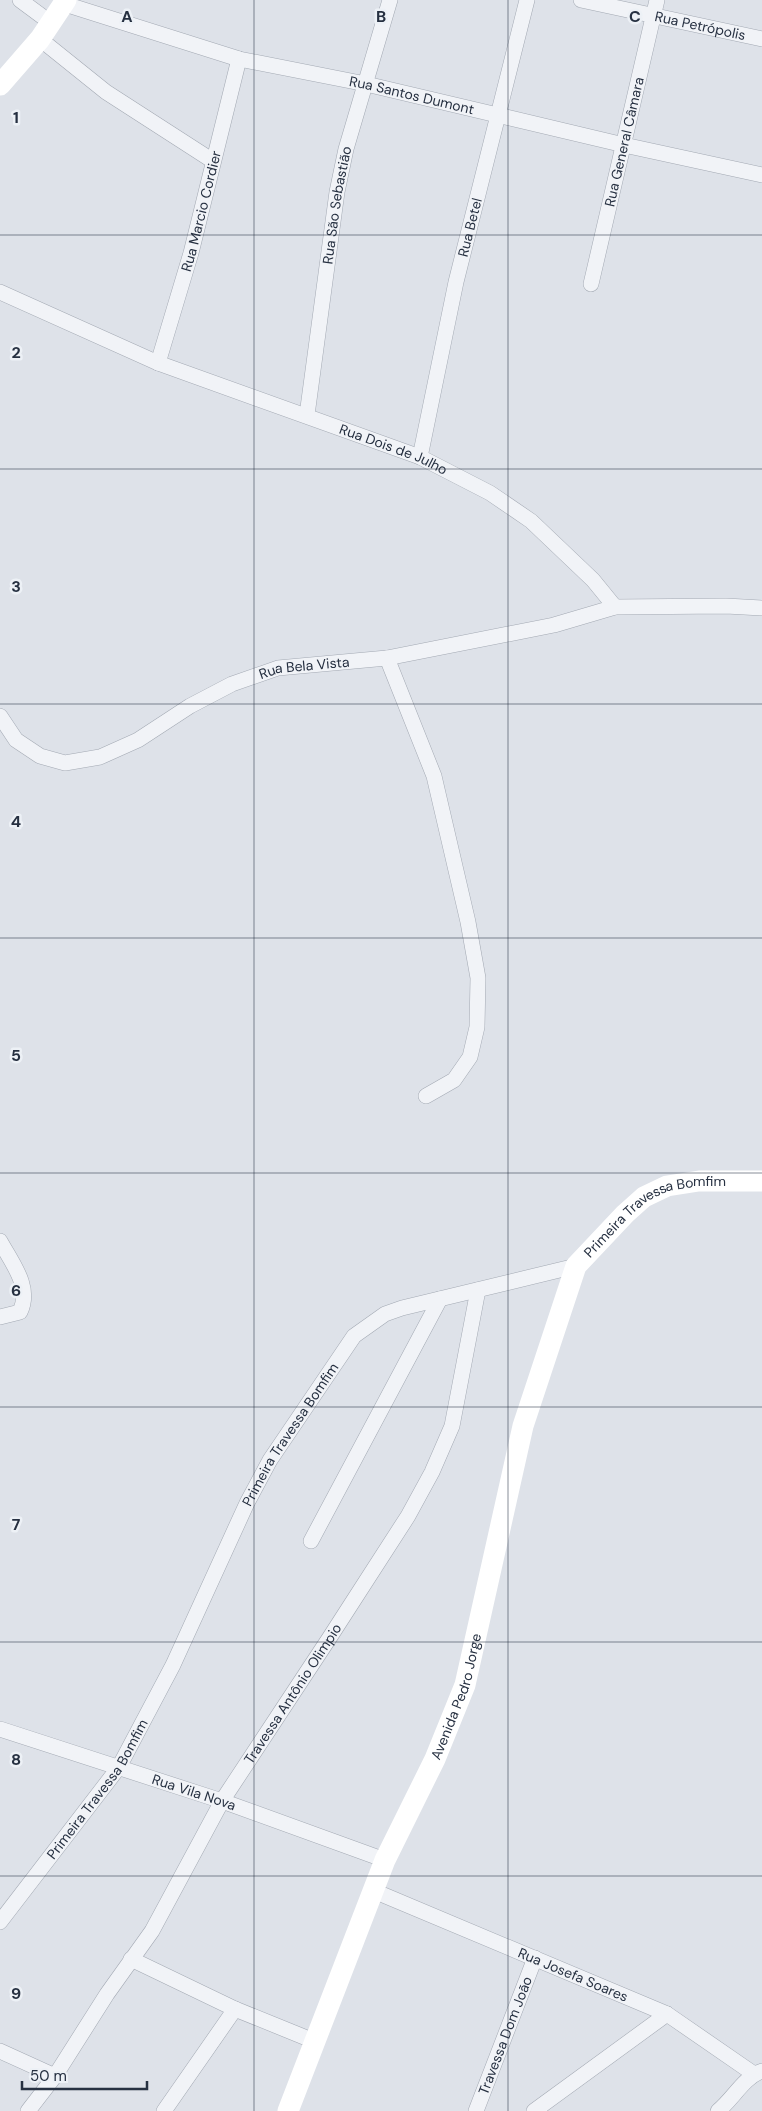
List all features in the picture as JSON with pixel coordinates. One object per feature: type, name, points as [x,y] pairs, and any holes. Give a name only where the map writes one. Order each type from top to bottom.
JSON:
[{"type":"street","points":[[20,0],[45,31],[106,92],[213,161]]},
{"type":"street","name":"Rua São Sebastião","points":[[307,415],[337,192],[346,150],[390,0]]},
{"type":"street","name":"Rua Betel","points":[[420,457],[456,282],[527,0]]},
{"type":"street","name":"Rua Petrópolis","points":[[581,0],[655,7],[762,39]]},
{"type":"street","points":[[0,85],[45,31],[65,2]]},
{"type":"street","name":"Rua Santos Dumont","points":[[65,2],[239,59],[366,84],[624,145],[762,175]]},
{"type":"street","name":"Rua General Câmara","points":[[591,284],[655,7]]},
{"type":"street","name":"Rua Marcio Cordier","points":[[158,363],[191,253],[239,59]]},
{"type":"street","name":"Rua Dois de Julho","points":[[0,292],[158,363],[420,457],[490,493],[531,521],[587,574],[615,607]]},
{"type":"street","points":[[615,607],[726,606],[762,608]]},
{"type":"street","name":"Rua Bela Vista","points":[[0,716],[16,740],[40,756],[65,763],[100,757],[138,740],[190,706],[232,684],[278,668],[387,658],[554,625],[615,607]]},
{"type":"street","points":[[387,658],[434,776],[468,922],[478,978],[477,1027],[470,1057],[454,1080],[426,1096]]},
{"type":"street","name":"Primeira Travessa Bomfim","points":[[0,1922],[119,1766],[173,1665],[246,1503],[270,1460],[354,1336],[385,1314],[402,1308],[576,1266],[625,1214],[644,1197],[668,1186],[699,1181],[762,1181]]},
{"type":"street","points":[[0,1241],[24,1286],[25,1302],[20,1312],[0,1317]]},
{"type":"street","name":"Avenida Pedro Jorge","points":[[288,2111],[385,1860],[435,1759],[465,1685],[523,1426],[576,1266]]},
{"type":"street","name":"Travessa Antônio Olimpio","points":[[28,2111],[55,2076],[107,1994],[152,1931],[222,1801],[408,1516],[432,1472],[452,1426],[478,1290]]},
{"type":"street","points":[[311,1541],[440,1299]]},
{"type":"street","name":"Rua Vila Nova","points":[[0,1730],[119,1766],[385,1860]]},
{"type":"street","name":"Rua Josefa Soares","points":[[374,1891],[668,2014],[758,2072]]},
{"type":"street","name":"Travessa Dom João","points":[[476,2111],[535,1958]]},
{"type":"street","points":[[131,1959],[235,2009],[314,2041]]},
{"type":"street","points":[[164,2111],[235,2009]]},
{"type":"street","points":[[534,2111],[668,2014]]},
{"type":"street","points":[[0,2050],[55,2076]]},
{"type":"street","points":[[718,2111],[758,2072]]}]
